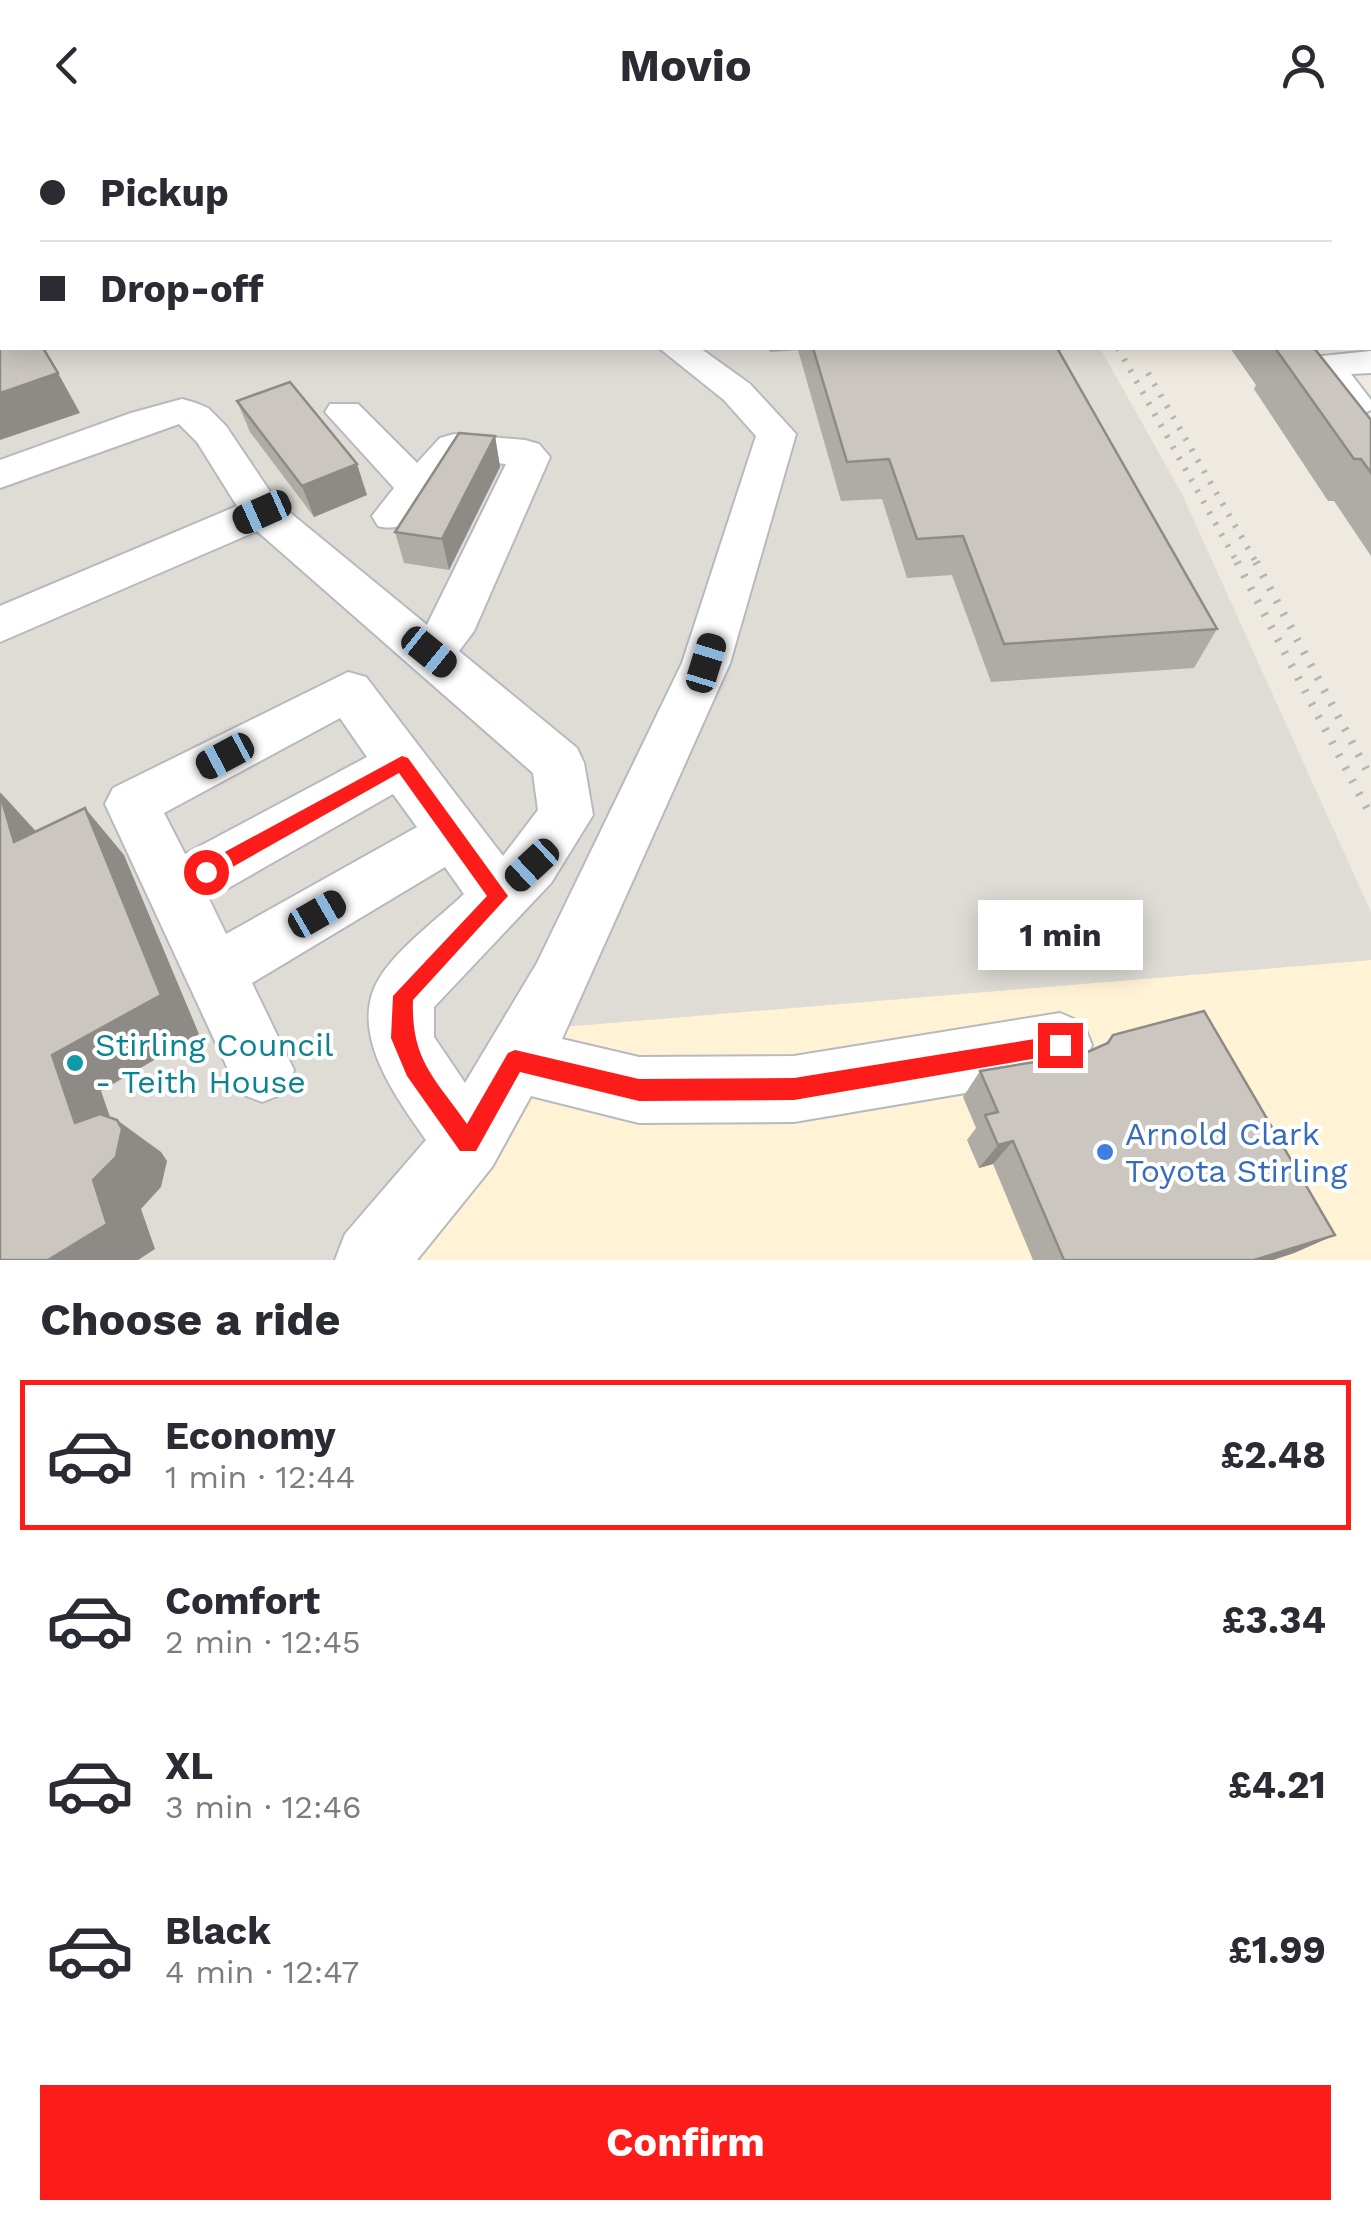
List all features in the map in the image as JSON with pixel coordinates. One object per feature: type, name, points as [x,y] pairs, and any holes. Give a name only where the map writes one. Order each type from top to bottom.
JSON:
[{"type":"street","points":[[381,1257],[468,1143],[559,984],[706,663],[776,434],[737,392],[681,350]]},
{"type":"street","points":[[737,392],[741,350]]},
{"type":"street","points":[[1319,356],[1371,362]]},
{"type":"street","points":[[1319,356],[1355,405]]},
{"type":"street","points":[[0,475],[182,412],[194,416],[212,436],[262,512],[558,763],[566,815],[532,865],[403,996],[402,1038],[415,1068],[468,1143]]},
{"type":"street","points":[[344,412],[405,502],[448,453],[462,445],[530,458],[450,632],[429,652]]},
{"type":"street","points":[[0,625],[262,512]]},
{"type":"street","points":[[262,1070],[132,804],[348,690],[498,896]]},
{"type":"street","points":[[173,890],[402,763]]},
{"type":"street","points":[[214,973],[454,834]]},
{"type":"street","points":[[515,1060],[639,1090],[794,1089],[1060,1045]]},
{"type":"shaded area","points":[[0,350],[1101,350],[1182,494],[1371,912],[1371,960],[563,1027],[383,1260],[0,1260]]},
{"type":"shaded area","points":[[1371,960],[1371,1260],[383,1260],[562,1027]]},
{"type":"building","points":[[0,350],[44,350],[58,373],[0,393]]},
{"type":"building","points":[[814,350],[1058,350],[1217,629],[1004,644],[963,536],[917,539],[889,459],[847,462]]},
{"type":"building","points":[[1276,350],[1316,350],[1371,420],[1371,473],[1361,459],[1354,459]]},
{"type":"building","points":[[290,382],[357,464],[302,486],[237,401]]},
{"type":"building","points":[[459,433],[495,436],[442,539],[395,532]]},
{"type":"building","name":"Stirling Council - Teith House","points":[[0,794],[14,842],[85,808],[161,995],[52,1055],[75,1123],[100,1114],[117,1120],[122,1129],[116,1157],[93,1180],[107,1224],[48,1260],[0,1260]]},
{"type":"building","name":"Arnold Clark Toyota Stirling","points":[[1204,1011],[1335,1235],[1254,1260],[1064,1260],[1013,1141],[998,1145],[985,1115],[998,1112],[980,1071],[1083,1054],[1108,1043],[1113,1035]]},
{"type":"railway","points":[[1119,350],[1238,564]]},
{"type":"railway","points":[[1148,373],[1257,564]]},
{"type":"railway","points":[[1237,562],[1371,816]]},
{"type":"railway","points":[[1256,562],[1371,778]]},
{"type":"place","name":"Stirling Council - Teith House","points":[[75,1063]]},
{"type":"place","name":"Arnold Clark Toyota Stirling","points":[[1105,1152]]},
{"type":"route","points":[[206,872],[402,763],[498,896],[403,996],[402,1038],[415,1068],[468,1143],[515,1060],[639,1090],[794,1089],[1060,1045]]}]
